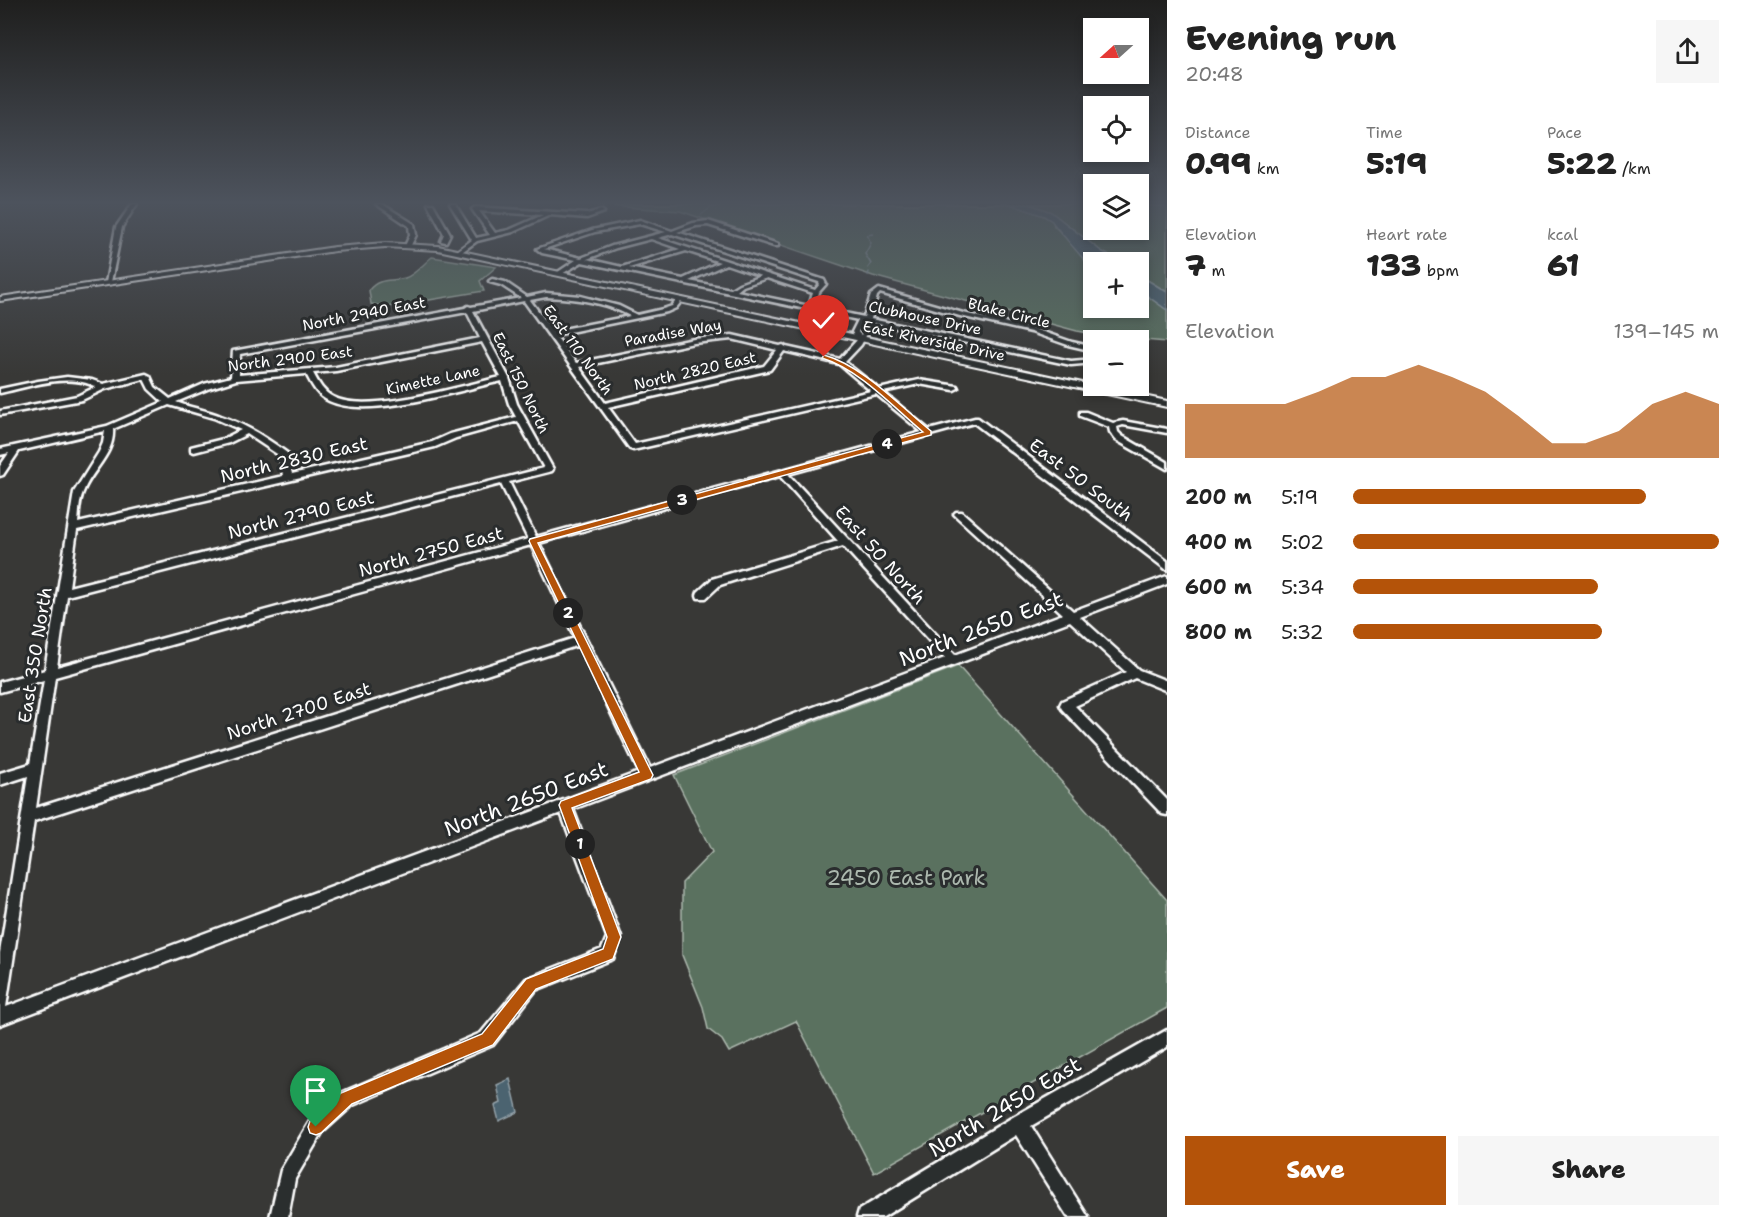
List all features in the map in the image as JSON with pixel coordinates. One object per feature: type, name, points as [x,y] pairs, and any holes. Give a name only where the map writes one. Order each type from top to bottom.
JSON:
[{"type":"main road","name":"East Riverside Drive","points":[[0,299],[254,261]]},
{"type":"main road","name":"East Riverside Drive","points":[[501,261],[1167,404]]},
{"type":"street","points":[[108,282],[112,261]]},
{"type":"street","points":[[560,273],[577,261]]},
{"type":"street","name":"Clubhouse Drive","points":[[582,261],[1071,363],[1083,362]]},
{"type":"street","points":[[623,269],[649,261]]},
{"type":"street","points":[[721,261],[816,292]]},
{"type":"street","points":[[758,261],[822,281],[823,284],[816,292],[812,308]]},
{"type":"street","points":[[684,281],[725,262]]},
{"type":"street","points":[[733,291],[741,285],[766,276]]},
{"type":"street","name":"East 110 North","points":[[492,281],[503,283],[525,298],[633,447],[877,390]]},
{"type":"street","name":"Blake Circle","points":[[867,319],[874,295],[879,291],[962,315],[1033,330],[1083,347]]},
{"type":"street","name":"North 2940 East","points":[[235,378],[236,353],[525,298],[560,295],[626,310],[636,317]]},
{"type":"street","points":[[550,334],[665,311],[674,307],[680,299]]},
{"type":"street","name":"East 150 North","points":[[468,308],[506,378],[513,405],[549,469]]},
{"type":"street","points":[[841,362],[852,353],[865,335],[870,322],[867,319]]},
{"type":"street","name":"Paradise Way","points":[[574,366],[718,337],[732,337],[841,362],[928,433]]},
{"type":"street","name":"North 2900 East","points":[[0,452],[109,428],[207,386],[235,378],[336,369],[485,339]]},
{"type":"street","name":"North 2820 East","points":[[603,406],[767,368],[783,347]]},
{"type":"street","name":"Kimette Lane","points":[[309,372],[312,382],[323,395],[347,404],[368,405],[410,400],[506,378]]},
{"type":"street","points":[[0,413],[79,398],[102,387],[146,376],[149,387],[157,397],[226,420],[266,440],[284,454],[288,478]]},
{"type":"street","points":[[0,391],[76,378],[96,382],[102,387]]},
{"type":"street","points":[[877,390],[919,382],[954,388]]},
{"type":"street","points":[[1083,414],[1113,426],[1123,423],[1167,431]]},
{"type":"street","name":"North 2830 East","points":[[72,528],[435,444],[453,436],[521,418]]},
{"type":"street","name":"North 2750 East","points":[[0,687],[975,420]]},
{"type":"street","name":"East 50 South","points":[[975,420],[1167,566]]},
{"type":"street","points":[[1113,426],[1119,438],[1167,466]]},
{"type":"street","name":"East 350 North","points":[[0,1002],[78,492],[105,449],[111,436],[109,428]]},
{"type":"street","points":[[194,449],[226,441],[246,431]]},
{"type":"street","points":[[0,473],[16,448]]},
{"type":"street","name":"North 2790 East","points":[[62,593],[549,469]]},
{"type":"street","name":"East 50 North","points":[[782,473],[953,660]]},
{"type":"street","points":[[504,480],[647,775]]},
{"type":"street","points":[[959,514],[1135,673],[1167,686]]},
{"type":"street","points":[[702,595],[716,582],[845,542]]},
{"type":"street","name":"North 2650 East","points":[[0,1017],[1167,580]]},
{"type":"street","name":"North 2700 East","points":[[28,817],[581,640]]},
{"type":"street","points":[[1135,673],[1066,705],[1167,809]]},
{"type":"street","points":[[0,779],[36,768]]},
{"type":"street","points":[[279,1217],[287,1176],[316,1127],[347,1099],[487,1040],[531,984],[608,954],[614,937],[565,805]]},
{"type":"street","name":"North 2450 East","points":[[866,1217],[1019,1123],[1167,1038]]},
{"type":"street","points":[[1019,1123],[1079,1217]]},
{"type":"green space","points":[[428,261],[456,261],[496,267],[480,281],[484,291],[387,307],[371,304],[369,290],[377,283],[400,279],[416,272]]},
{"type":"green space","points":[[828,261],[1083,261],[1083,318],[1149,318],[1149,297],[1167,310],[1167,342],[1149,340],[1149,330],[1077,331],[873,276]]},
{"type":"green space","points":[[1149,261],[1167,261],[1167,292],[1149,281]]},
{"type":"green space","name":"2450 East Park","points":[[958,666],[1167,900],[1167,1008],[874,1173],[796,1021],[729,1052],[722,1040],[708,1029],[703,1007],[682,955],[682,883],[712,852],[674,775]]},
{"type":"water","points":[[1149,281],[1167,292],[1167,310],[1149,297]]},
{"type":"water","points":[[510,1079],[518,1112],[499,1121],[495,1106],[501,1103],[497,1085]]},
{"type":"waterway","points":[[868,268],[871,264],[869,261]]},
{"type":"route","points":[[316,1127],[347,1099],[487,1040],[531,984],[608,954],[614,937],[565,805],[647,775],[533,541],[928,433],[855,371],[841,362],[824,357]]}]
